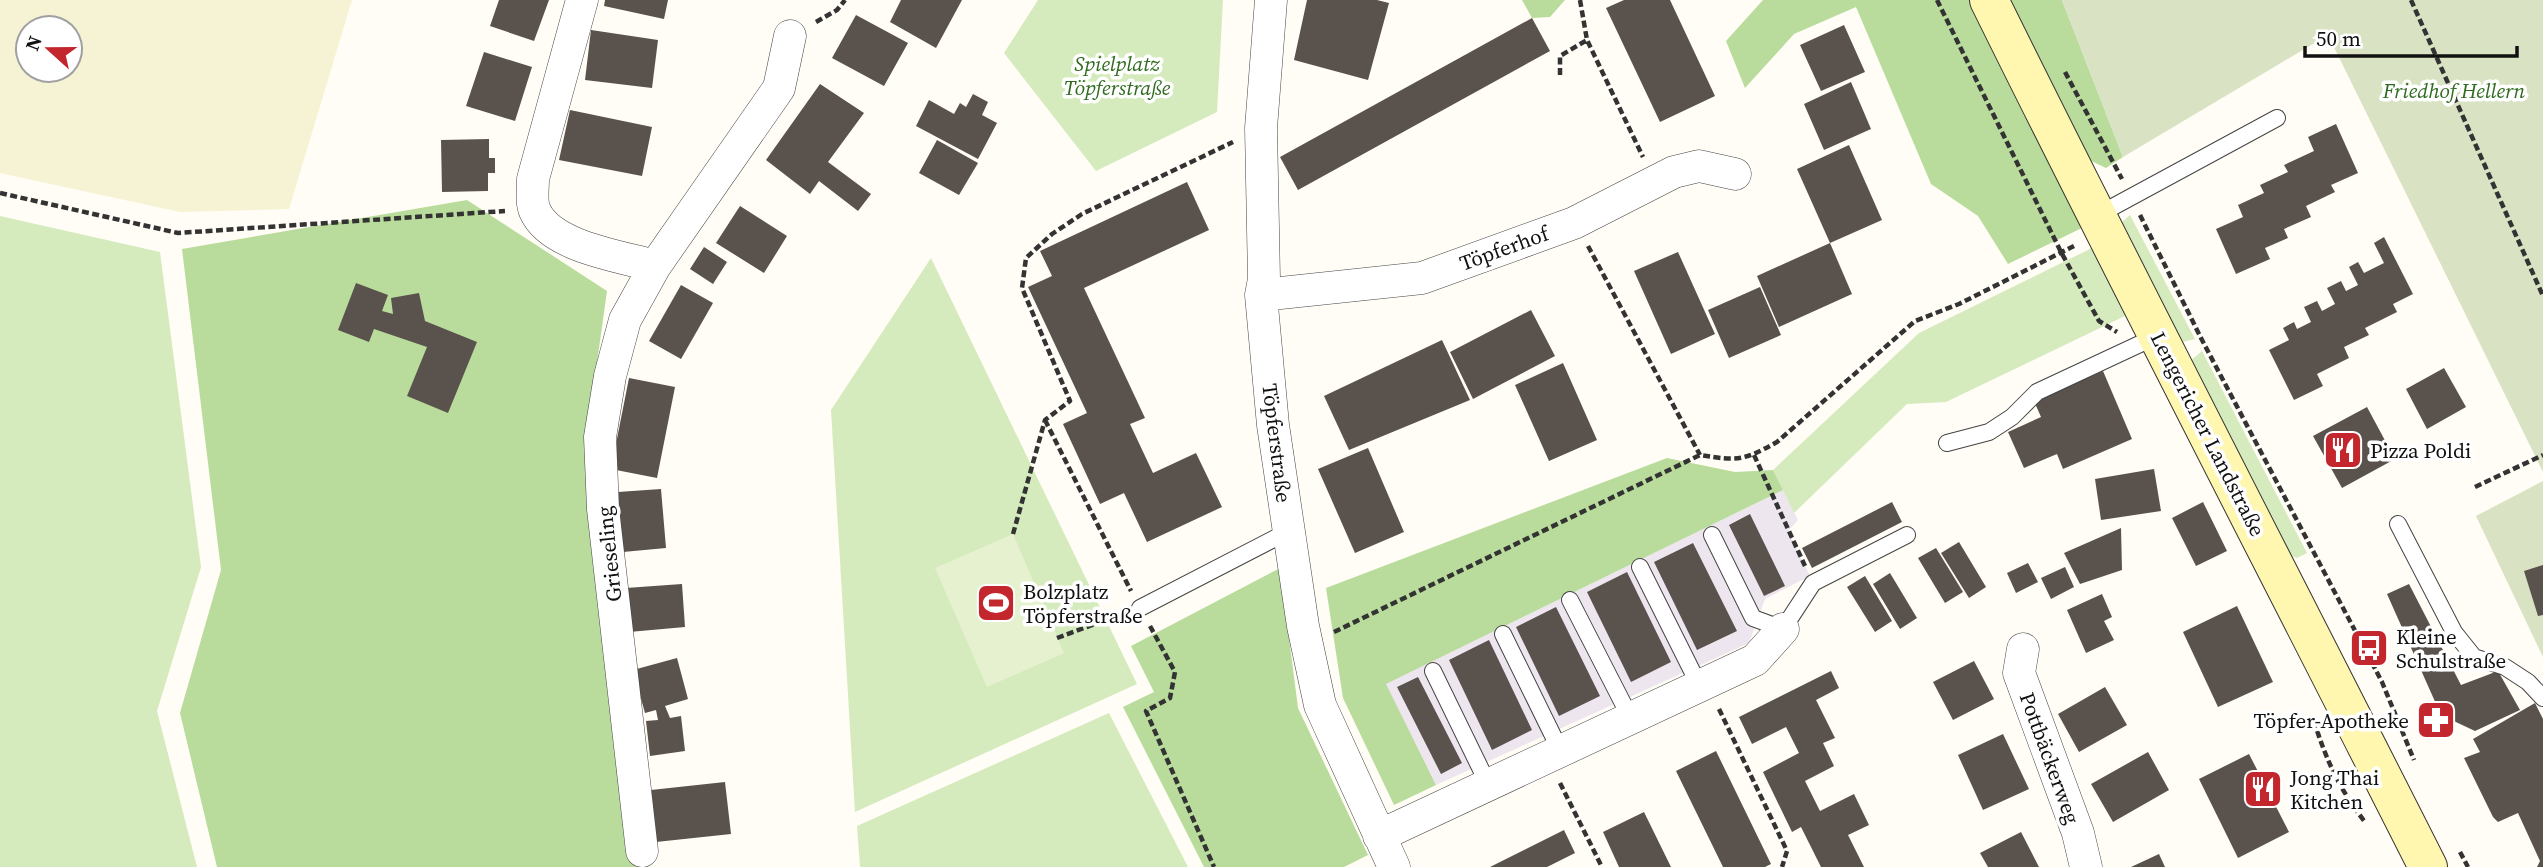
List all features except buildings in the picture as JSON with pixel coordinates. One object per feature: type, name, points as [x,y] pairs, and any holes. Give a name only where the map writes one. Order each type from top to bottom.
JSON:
[{"type":"main road","name":"Lengericher Landstraße","points":[[1989,0],[2099,224],[2144,342],[2441,854]]},
{"type":"street","points":[[582,0],[533,179],[534,209],[547,230],[575,243],[655,266]]},
{"type":"street","name":"Töpferstraße","points":[[1271,0],[1261,128],[1264,279],[1261,295],[1273,425],[1307,645],[1320,705],[1394,867]]},
{"type":"street","name":"Grieseling","points":[[642,851],[603,509],[600,437],[610,376],[625,320],[655,266],[779,88],[790,36]]},
{"type":"street","name":"Töpferhof","points":[[1261,295],[1422,278],[1574,223],[1674,172],[1699,166],[1735,174]]},
{"type":"street","points":[[1378,836],[1755,660],[1783,629]]},
{"type":"street","name":"Pottbäckerweg","points":[[2023,649],[2019,673],[2078,833],[2086,867]]},
{"type":"lane","points":[[2099,224],[2132,197],[2277,118]]},
{"type":"lane","points":[[1947,443],[1989,432],[2012,417],[2037,392],[2144,342]]},
{"type":"lane","points":[[2398,524],[2454,632],[2474,657],[2505,667],[2528,682],[2543,698]]},
{"type":"lane","points":[[1140,608],[1289,531]]},
{"type":"lane","points":[[1712,535],[1753,618],[1783,629],[1813,583],[1907,535]]},
{"type":"lane","points":[[1640,567],[1703,685]]},
{"type":"lane","points":[[1570,600],[1631,719]]},
{"type":"lane","points":[[1503,634],[1554,755]]},
{"type":"lane","points":[[1433,671],[1489,786]]},
{"type":"path","points":[[790,36],[837,10],[845,0]]},
{"type":"path","points":[[1580,0],[1587,40],[1655,181]]},
{"type":"path","points":[[1937,0],[2099,321],[2126,338],[2144,342]]},
{"type":"path","points":[[2411,0],[2543,296]]},
{"type":"path","points":[[1560,75],[1560,56],[1587,40]]},
{"type":"path","points":[[2059,62],[2132,197],[2202,340],[2382,682],[2418,769]]},
{"type":"path","points":[[1013,534],[1045,420],[1070,401],[1022,288],[1026,258],[1052,234],[1082,214],[1261,128]]},
{"type":"path","points":[[0,193],[177,233],[534,209]]},
{"type":"path","points":[[1574,223],[1609,280],[1700,455]]},
{"type":"path","points":[[1307,645],[1700,455],[1736,461],[1754,455],[1777,442],[1914,321],[1959,304],[2062,252],[2099,224]]},
{"type":"path","points":[[1045,420],[1175,672],[1170,698],[1146,711],[1214,867]]},
{"type":"path","points":[[1754,455],[1813,583]]},
{"type":"path","points":[[2475,487],[2543,455]]},
{"type":"path","points":[[1057,638],[1140,608]]},
{"type":"path","points":[[1703,685],[1787,851],[1782,867]]},
{"type":"path","points":[[2310,708],[2325,756],[2341,791],[2369,826]]},
{"type":"path","points":[[1554,755],[1602,867]]},
{"type":"path","points":[[2441,854],[2468,867]]},
{"type":"shaded area","points":[[0,0],[352,0],[289,209],[180,212],[0,173]]},
{"type":"shaded area","points":[[1783,490],[1798,520],[1788,531],[1810,576],[1765,599],[1749,643],[1436,785],[1385,684]]},
{"type":"green space","name":"Spielplatz Töpferstraße","points":[[1038,0],[1223,0],[1217,112],[1096,171],[1004,53]]},
{"type":"green space","points":[[1522,0],[1565,0],[1550,17],[1532,18]]},
{"type":"green space","points":[[1763,0],[1972,0],[2084,227],[2008,264],[1978,216],[1931,184],[1856,7],[1794,34],[1745,88],[1726,41]]},
{"type":"green space","points":[[2007,0],[2062,0],[2123,157],[2106,168],[2087,159]]},
{"type":"green space","name":"Friedhof Hellern","points":[[2062,0],[2543,0],[2543,472],[2328,35],[2123,157]]},
{"type":"green space","points":[[467,200],[607,291],[585,448],[644,867],[217,867],[180,713],[221,570],[182,249]]},
{"type":"green space","points":[[2130,215],[2195,339],[2178,343],[2120,232],[2122,222]]},
{"type":"green space","points":[[0,216],[160,252],[201,567],[157,711],[197,867],[0,867]]},
{"type":"green space","points":[[2094,247],[2129,314],[1946,402],[1907,404],[1794,513],[1773,470],[1919,333]]},
{"type":"green space","points":[[931,258],[1137,684],[855,812],[831,410]]},
{"type":"green space","points":[[2202,351],[2307,553],[2297,558],[2288,555],[2189,362]]},
{"type":"green space","points":[[1667,458],[1735,472],[1773,470],[1783,490],[1386,684],[1436,785],[1394,805],[1343,698],[1326,588]]},
{"type":"green space","points":[[2543,481],[2543,657],[2476,516]]},
{"type":"green space","name":"Bolzplatz Töpferstraße","points":[[1013,534],[1064,653],[987,687],[935,568]]},
{"type":"green space","points":[[1280,568],[1298,708],[1368,855],[1344,867],[1204,867],[1123,707],[1154,692],[1131,646]]},
{"type":"green space","points":[[1109,713],[1188,867],[860,867],[857,826]]},
{"type":"place","name":"Pizza Poldi","points":[[2343,450]]},
{"type":"place","name":"Bolzplatz Töpferstraße","points":[[996,603]]},
{"type":"place","name":"Kleine Schulstraße","points":[[2369,648]]},
{"type":"place","name":"Töpfer-Apotheke","points":[[2436,720]]},
{"type":"place","name":"Jong Thai Kitchen","points":[[2263,789]]}]
